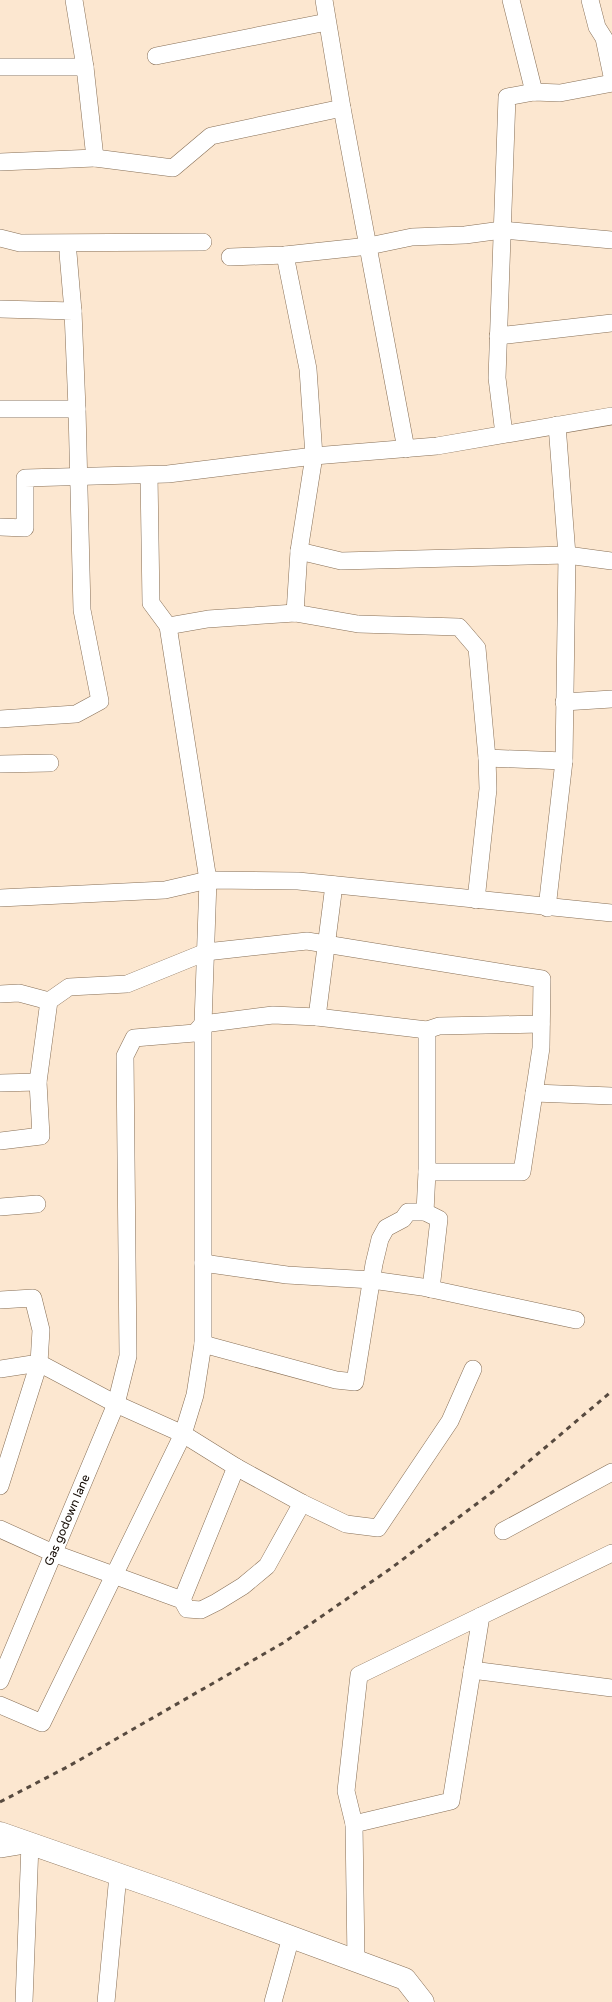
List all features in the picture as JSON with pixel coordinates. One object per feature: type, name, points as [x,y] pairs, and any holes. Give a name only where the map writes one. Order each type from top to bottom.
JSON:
[{"type":"street","points":[[74,0],[85,67],[95,158]]},
{"type":"street","points":[[324,0],[342,108],[406,449]]},
{"type":"street","points":[[511,0],[534,92]]},
{"type":"street","points":[[590,0],[597,27],[604,38],[612,76]]},
{"type":"street","points":[[156,56],[327,22]]},
{"type":"street","points":[[0,66],[85,67]]},
{"type":"street","points":[[504,434],[496,378],[507,97],[534,92],[560,93],[612,82]]},
{"type":"street","points":[[0,162],[95,158],[173,168],[211,136],[342,108]]},
{"type":"street","points":[[230,257],[285,255],[369,246],[412,237],[502,230],[612,240]]},
{"type":"street","points":[[0,238],[20,243],[203,242]]},
{"type":"street","points":[[0,719],[76,714],[100,701],[82,610],[77,409],[68,253]]},
{"type":"street","points":[[285,255],[308,369],[314,456],[299,551],[295,613]]},
{"type":"street","points":[[0,309],[72,311]]},
{"type":"street","points":[[498,336],[612,323]]},
{"type":"street","points":[[0,409],[77,409]]},
{"type":"street","points":[[0,527],[25,528],[25,478],[168,474],[314,456],[437,446],[612,416]]},
{"type":"street","points":[[547,908],[564,761],[567,555],[558,425]]},
{"type":"street","points":[[0,1704],[42,1723],[183,1434],[195,1395],[203,1344],[203,1024],[208,880],[168,626],[151,603],[150,474]]},
{"type":"street","points":[[299,551],[341,561],[567,555],[612,561]]},
{"type":"street","points":[[168,626],[208,619],[295,613],[358,624],[459,627],[477,648],[487,758],[488,789],[476,900]]},
{"type":"street","points":[[564,702],[612,699]]},
{"type":"street","points":[[487,758],[564,761]]},
{"type":"street","points":[[0,764],[50,763]]},
{"type":"street","points":[[0,898],[165,890],[208,880],[298,881],[612,914]]},
{"type":"street","points":[[317,1017],[328,944],[334,885]]},
{"type":"street","points":[[0,1141],[40,1136],[38,1082],[49,1001],[69,987],[127,984],[206,952],[308,941],[542,979],[542,1048],[522,1172],[427,1172]]},
{"type":"street","points":[[0,994],[19,993],[49,1001]]},
{"type":"street","points":[[203,1024],[273,1015],[317,1017],[427,1030],[439,1026],[542,1024]]},
{"type":"street","name":"Gas godown lane","points":[[0,1681],[116,1404],[128,1356],[125,1056],[134,1038],[195,1033],[203,1024]]},
{"type":"street","points":[[424,1212],[427,1172],[427,1030]]},
{"type":"street","points":[[0,1084],[38,1082]]},
{"type":"street","points":[[534,1093],[612,1096]]},
{"type":"street","points":[[0,1207],[37,1204]]},
{"type":"street","points":[[203,1344],[336,1380],[355,1382],[380,1239],[386,1228],[403,1219],[408,1212],[424,1212],[439,1219],[431,1289]]},
{"type":"street","points":[[203,1264],[287,1275],[372,1280],[431,1289],[576,1320]]},
{"type":"street","points":[[0,1300],[33,1298],[41,1330],[39,1363],[0,1486]]},
{"type":"street","points":[[0,1369],[39,1363],[116,1404],[183,1434],[236,1467],[302,1503],[346,1524],[378,1528],[450,1421],[473,1368]]},
{"type":"street","points":[[182,1600],[236,1467]]},
{"type":"street","points":[[503,1531],[612,1472]]},
{"type":"street","points":[[0,1529],[53,1553],[182,1600],[187,1609],[201,1610],[243,1586],[268,1566],[302,1503]]},
{"type":"street","points":[[356,1961],[354,1824],[346,1791],[359,1675],[612,1553]]},
{"type":"street","points":[[354,1824],[451,1801],[481,1616]]},
{"type":"street","points":[[472,1670],[612,1688]]},
{"type":"street","points":[[0,1833],[405,1979],[423,2002]]},
{"type":"street","points":[[0,1849],[30,1844]]},
{"type":"street","points":[[24,2002],[30,1844]]},
{"type":"street","points":[[106,2002],[118,1875]]},
{"type":"street","points":[[273,2002],[290,1937]]},
{"type":"railway","points":[[0,1802],[69,1766],[283,1643],[390,1569],[495,1490],[612,1391]]}]
